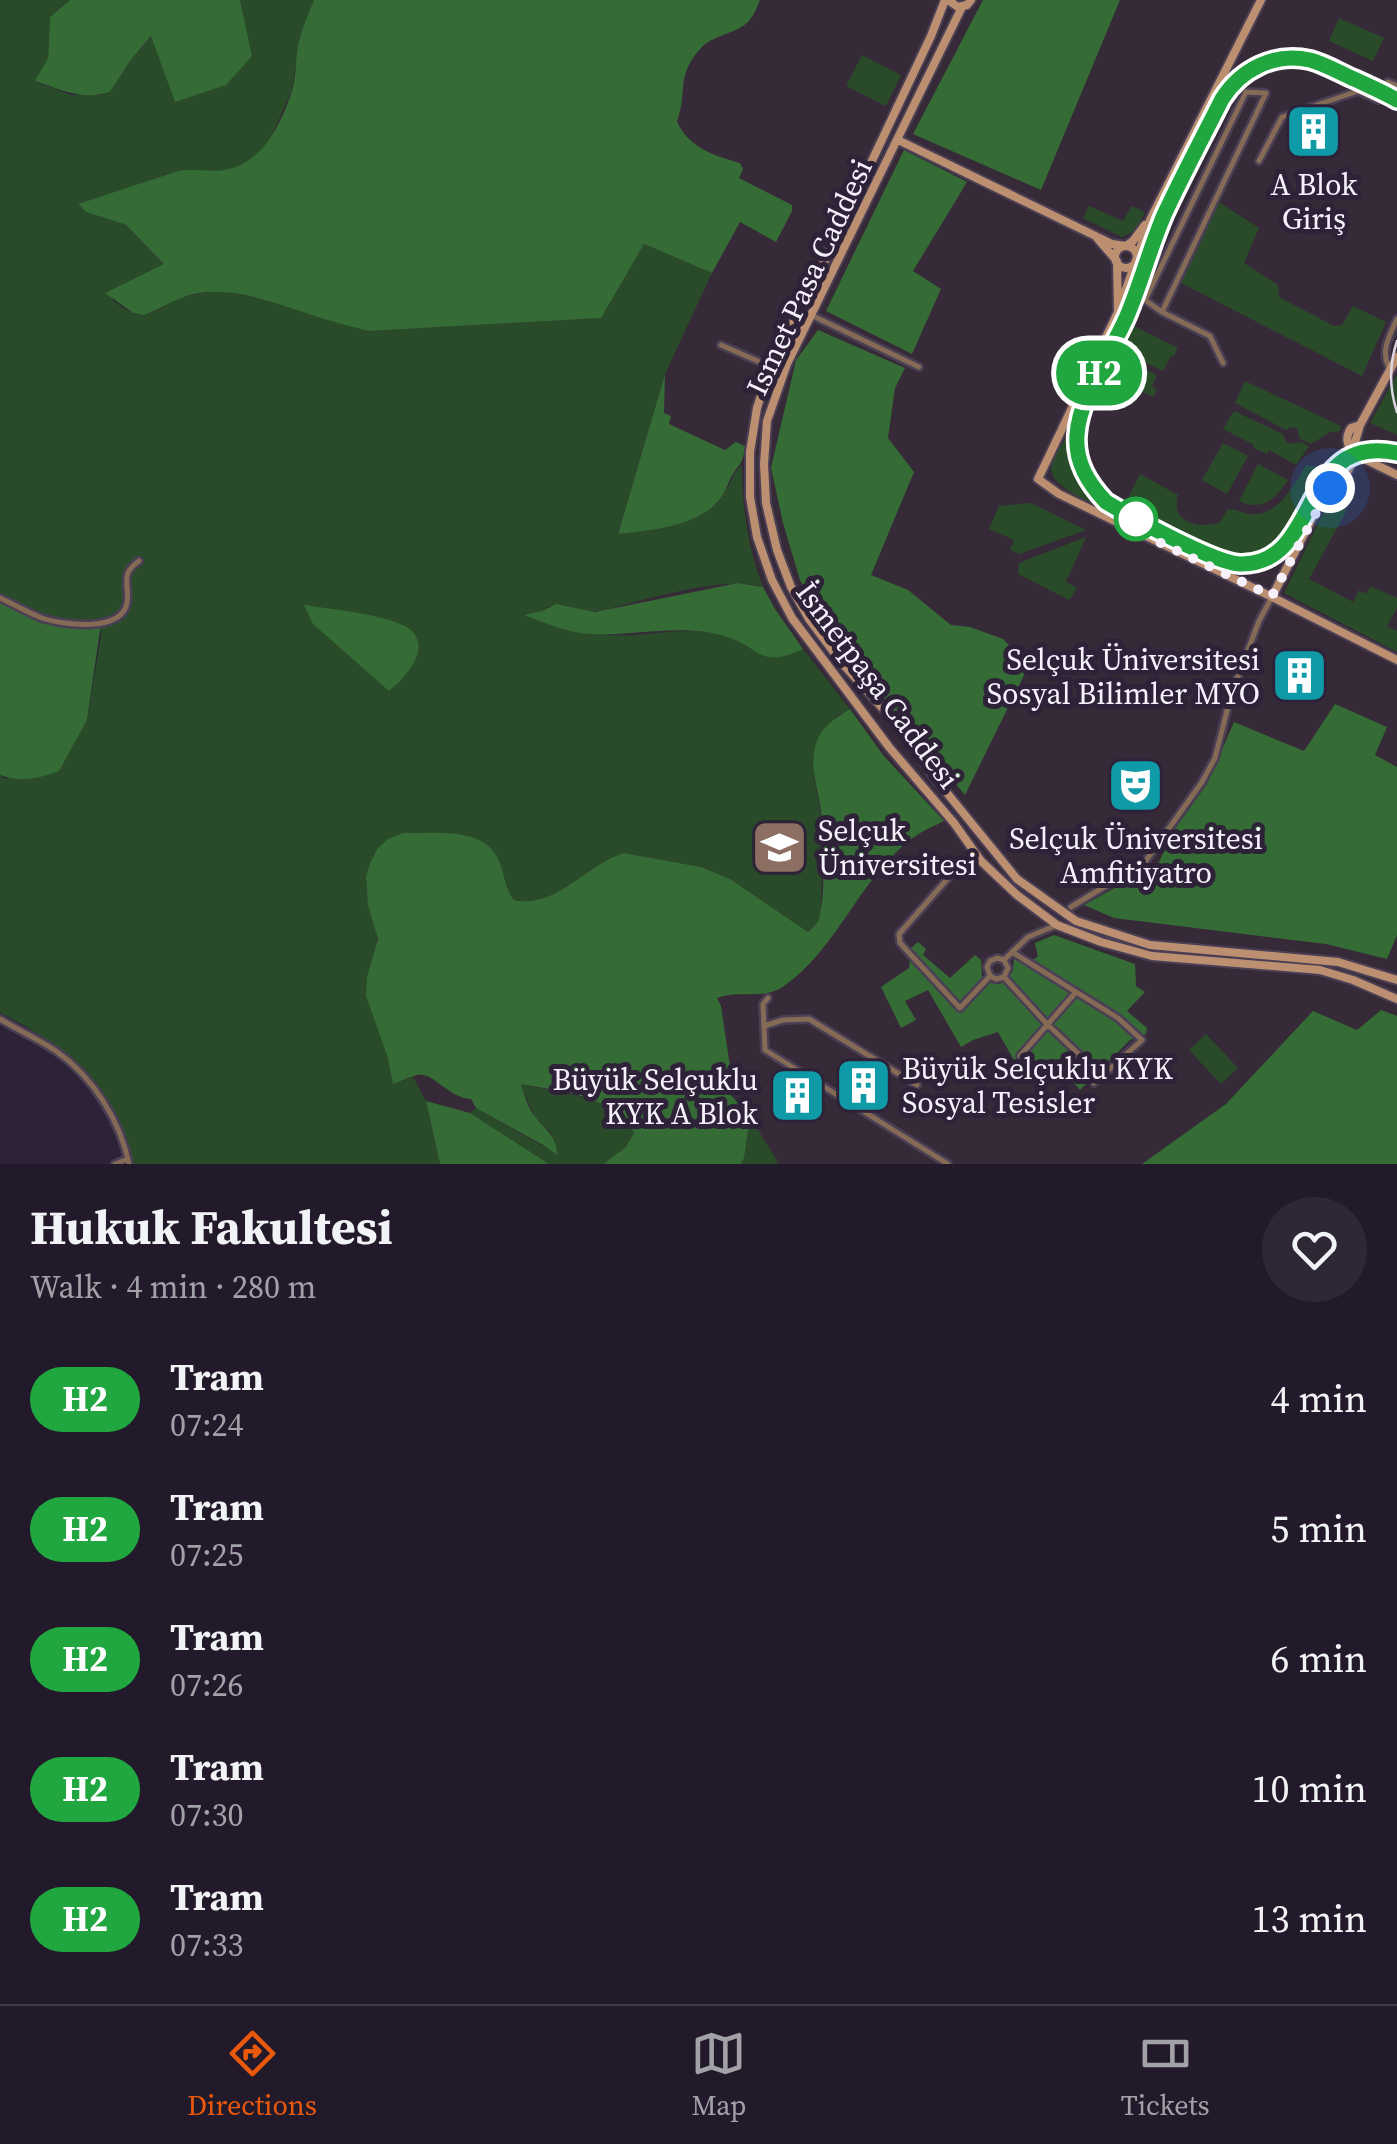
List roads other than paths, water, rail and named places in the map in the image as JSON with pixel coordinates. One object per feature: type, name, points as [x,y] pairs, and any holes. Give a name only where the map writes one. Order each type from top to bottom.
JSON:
[{"type":"main road","points":[[946,0],[962,7],[971,0]]},
{"type":"main road","name":"İsmetpaşa Caddesi","points":[[946,0],[834,242],[770,367],[750,452],[750,497],[757,537],[772,580],[792,618],[981,861],[1057,925],[1152,956],[1320,970],[1397,998]]},
{"type":"main road","points":[[1261,0],[1150,220],[1118,312],[1038,478],[1059,494],[1397,660]]},
{"type":"main road","name":"Ismet Pasa Caddesi","points":[[962,7],[787,364],[768,421],[766,504],[791,587],[842,664],[901,728],[934,778],[1017,880],[1076,921],[1150,945],[1338,962],[1397,980]]},
{"type":"main road","points":[[898,140],[1097,238],[1135,250],[1136,260]]},
{"type":"main road","points":[[1118,312],[1117,251],[1134,241],[1150,220]]},
{"type":"main road","points":[[1097,238],[1121,266],[1128,267],[1136,260]]},
{"type":"main road","points":[[1272,596],[1326,494],[1351,466],[1348,432],[1360,426],[1397,357]]},
{"type":"main road","points":[[1352,453],[1397,475]]},
{"type":"main road","points":[[884,740],[888,730],[901,728]]},
{"type":"main road","points":[[891,750],[902,748],[908,738]]},
{"type":"street","points":[[1258,161],[1282,117],[1358,90],[1378,100],[1388,82],[1397,86]]},
{"type":"street","points":[[1162,312],[1266,92],[1246,92],[1145,300],[1162,312],[1210,336],[1223,363]]},
{"type":"street","points":[[798,312],[812,314],[919,368]]},
{"type":"street","points":[[1391,370],[1384,358],[1397,319]]},
{"type":"street","points":[[721,345],[770,367]]},
{"type":"street","points":[[0,598],[46,620],[99,624],[124,610],[127,573],[139,561]]},
{"type":"street","points":[[1071,907],[1145,862],[1196,793],[1212,766],[1226,708],[1272,596]]},
{"type":"street","points":[[954,823],[968,818]]},
{"type":"street","points":[[964,860],[899,934],[900,943],[960,1008],[990,976]]},
{"type":"street","points":[[1004,960],[1028,937],[1057,925]]},
{"type":"street","points":[[1012,952],[1118,1018],[1142,1040],[1094,1083]]},
{"type":"street","points":[[1004,960],[1008,968],[1004,977],[990,976],[990,961],[1004,960]]},
{"type":"street","points":[[1004,977],[1084,1060]]},
{"type":"street","points":[[1020,1056],[1076,992]]},
{"type":"street","points":[[768,998],[763,1004],[765,1050],[948,1164]]},
{"type":"street","points":[[0,1019],[57,1052],[79,1071],[115,1120],[128,1162],[115,1164]]},
{"type":"street","points":[[764,1026],[783,1020],[809,1020],[916,1085]]},
{"type":"tram line","points":[[1397,100],[1321,64],[1297,58],[1260,65],[1230,88],[1164,215],[1127,315],[1085,402],[1077,439],[1084,471],[1099,494],[1198,550],[1238,563],[1266,559],[1284,547],[1330,472],[1346,458],[1367,451],[1397,453]]},
{"type":"tram line","name":"H2","points":[[1397,100],[1321,64],[1298,59],[1260,65],[1232,84],[1163,218],[1127,316],[1082,409],[1076,438],[1084,473],[1106,502],[1216,558],[1238,564],[1262,560],[1286,545],[1335,466],[1364,452],[1397,453]]},
{"type":"tram line","points":[[1397,341],[1391,376],[1397,412]]},
{"type":"place","name":"A Blok Giriş","points":[[1314,131]]},
{"type":"place","name":"Selçuk Üniversitesi Sosyal Bilimler MYO","points":[[1299,676]]},
{"type":"place","name":"Selçuk Üniversitesi Amfitiyatro","points":[[1136,786]]},
{"type":"place","name":"Selçuk Üniversitesi","points":[[779,847]]},
{"type":"place","name":"Büyük Selçuklu KYK Sosyal Tesisler","points":[[863,1085]]},
{"type":"place","name":"Büyük Selçuklu KYK A Blok","points":[[797,1096]]}]
